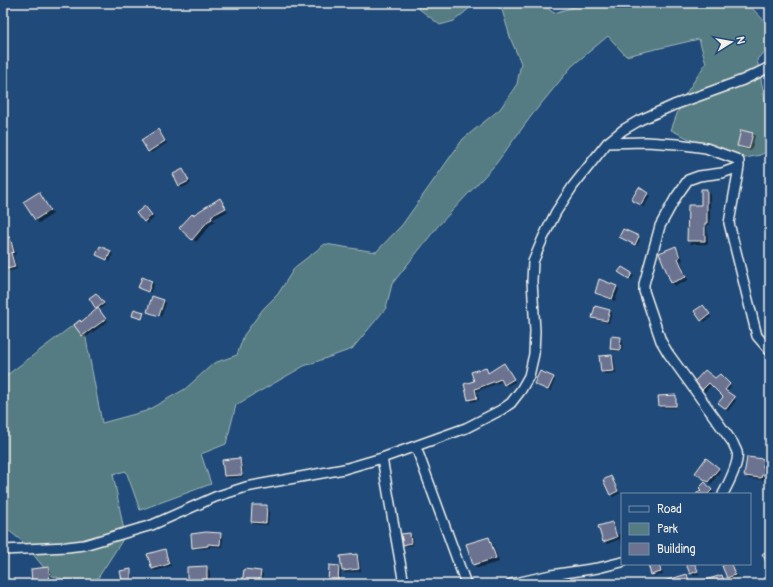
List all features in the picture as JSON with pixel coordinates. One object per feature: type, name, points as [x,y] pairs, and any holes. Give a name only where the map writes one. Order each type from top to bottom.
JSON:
[{"type":"street","points":[[3,550],[84,545],[152,524],[215,497],[246,488],[344,469],[416,447],[466,428],[501,410],[511,403],[529,376],[534,354],[532,281],[533,262],[556,212],[573,186],[607,143],[623,130],[640,120],[674,105],[743,80],[770,67]]},
{"type":"street","points":[[607,143],[646,142],[677,144],[706,148],[739,161],[729,223],[756,336],[770,351]]},
{"type":"street","points":[[723,493],[733,472],[737,459],[737,453],[733,443],[668,353],[662,341],[644,291],[644,284],[660,226],[688,180],[700,176],[722,173],[739,167]]},
{"type":"street","points":[[416,447],[466,584]]},
{"type":"street","points":[[382,458],[404,584]]},
{"type":"street","points":[[513,584],[551,575],[598,568],[621,562]]},
{"type":"green space","points":[[414,3],[472,3],[471,7],[454,21],[440,25],[414,5]]},
{"type":"green space","points":[[492,3],[540,3],[554,13],[587,3],[605,3],[623,8],[625,3],[754,3],[752,8],[770,27],[770,47],[757,59],[767,110],[770,117],[770,150],[760,155],[731,161],[671,130],[683,98],[706,63],[699,39],[626,56],[608,36],[572,66],[532,115],[495,165],[438,226],[392,284],[386,308],[352,349],[304,366],[236,405],[226,444],[201,454],[211,484],[140,510],[126,471],[113,474],[125,536],[94,584],[79,584],[50,575],[23,542],[3,526],[3,378],[80,320],[83,323],[102,423],[146,411],[185,389],[214,363],[237,355],[244,335],[263,309],[278,294],[295,267],[325,244],[376,252],[402,225],[463,139],[500,109],[517,84],[521,63],[511,40],[502,10]]},
{"type":"building","points":[[158,129],[165,141],[148,152],[141,140]]},
{"type":"building","points":[[741,130],[753,133],[749,149],[737,146]]},
{"type":"building","points":[[183,169],[189,181],[179,186],[173,174]]},
{"type":"building","points":[[639,187],[648,193],[641,205],[631,200]]},
{"type":"building","points":[[701,189],[707,189],[707,223],[705,223],[705,241],[687,241],[688,205],[701,205]]},
{"type":"building","points":[[39,192],[50,210],[35,220],[23,202]]},
{"type":"building","points":[[220,198],[226,208],[211,216],[212,219],[208,221],[192,240],[179,228],[192,214],[193,215]]},
{"type":"building","points":[[145,206],[152,215],[144,222],[136,213]]},
{"type":"building","points":[[623,229],[639,236],[635,245],[619,237]]},
{"type":"building","points":[[10,237],[14,252],[11,253],[15,267],[3,270],[3,259],[5,258],[3,238]]},
{"type":"building","points":[[100,246],[111,251],[107,260],[96,255]]},
{"type":"building","points":[[676,246],[680,257],[678,258],[686,277],[671,283],[659,253]]},
{"type":"building","points":[[622,267],[632,273],[629,279],[618,272]]},
{"type":"building","points":[[142,277],[152,281],[148,292],[138,288]]},
{"type":"building","points":[[599,279],[617,286],[612,299],[595,293]]},
{"type":"building","points":[[96,293],[104,303],[96,309],[89,298]]},
{"type":"building","points":[[152,296],[164,300],[159,316],[147,312]]},
{"type":"building","points":[[703,305],[710,314],[701,321],[694,311]]},
{"type":"building","points":[[595,306],[610,310],[607,321],[592,318]]},
{"type":"building","points":[[98,308],[106,319],[82,336],[74,325],[80,320],[81,322]]},
{"type":"building","points":[[134,309],[144,312],[142,319],[132,316]]},
{"type":"building","points":[[611,336],[621,337],[620,350],[610,349]]},
{"type":"building","points":[[612,355],[614,371],[601,372],[599,356]]},
{"type":"building","points":[[504,363],[514,379],[504,385],[501,379],[475,389],[477,398],[468,400],[464,384],[474,381],[471,372],[486,367],[488,373]]},
{"type":"building","points":[[705,370],[715,378],[720,374],[730,384],[725,390],[735,397],[726,409],[718,403],[723,397],[709,383],[702,390],[695,381]]},
{"type":"building","points":[[540,371],[554,377],[548,390],[534,384]]},
{"type":"building","points":[[676,395],[676,406],[659,406],[658,396]]},
{"type":"building","points":[[747,457],[764,459],[763,467],[770,467],[770,475],[762,475],[761,478],[744,476]]},
{"type":"building","points":[[240,458],[242,475],[224,476],[222,460]]},
{"type":"building","points":[[706,458],[719,468],[708,482],[695,473]]},
{"type":"building","points":[[611,476],[618,491],[610,495],[603,480]]},
{"type":"building","points":[[705,482],[712,490],[709,493],[697,493],[701,490],[699,488]]},
{"type":"building","points":[[252,505],[267,505],[266,523],[251,522]]},
{"type":"building","points":[[612,522],[617,537],[603,542],[598,526]]},
{"type":"building","points":[[206,532],[221,533],[220,545],[208,544],[208,546],[192,548],[191,534]]},
{"type":"building","points":[[410,533],[411,543],[403,545],[401,534]]},
{"type":"building","points":[[489,537],[496,558],[473,565],[466,544]]},
{"type":"building","points":[[165,549],[169,564],[152,569],[147,554]]},
{"type":"building","points":[[770,549],[770,568],[762,554]]},
{"type":"building","points":[[357,554],[359,569],[342,571],[340,556]]},
{"type":"building","points":[[329,565],[339,566],[338,582],[328,581]]},
{"type":"building","points":[[648,565],[659,565],[661,572],[651,575]]},
{"type":"building","points":[[686,565],[695,565],[698,571],[690,574]]},
{"type":"building","points":[[731,565],[735,575],[727,578],[722,566]]},
{"type":"building","points":[[207,566],[207,584],[187,584],[187,567]]},
{"type":"building","points":[[49,567],[50,584],[32,584],[31,569]]},
{"type":"building","points":[[131,569],[131,584],[123,584],[120,571]]},
{"type":"building","points":[[244,569],[261,571],[259,584],[242,584]]},
{"type":"building","points":[[687,574],[690,584],[661,584],[661,582]]},
{"type":"building","points":[[722,575],[725,584],[698,584],[698,582]]}]
